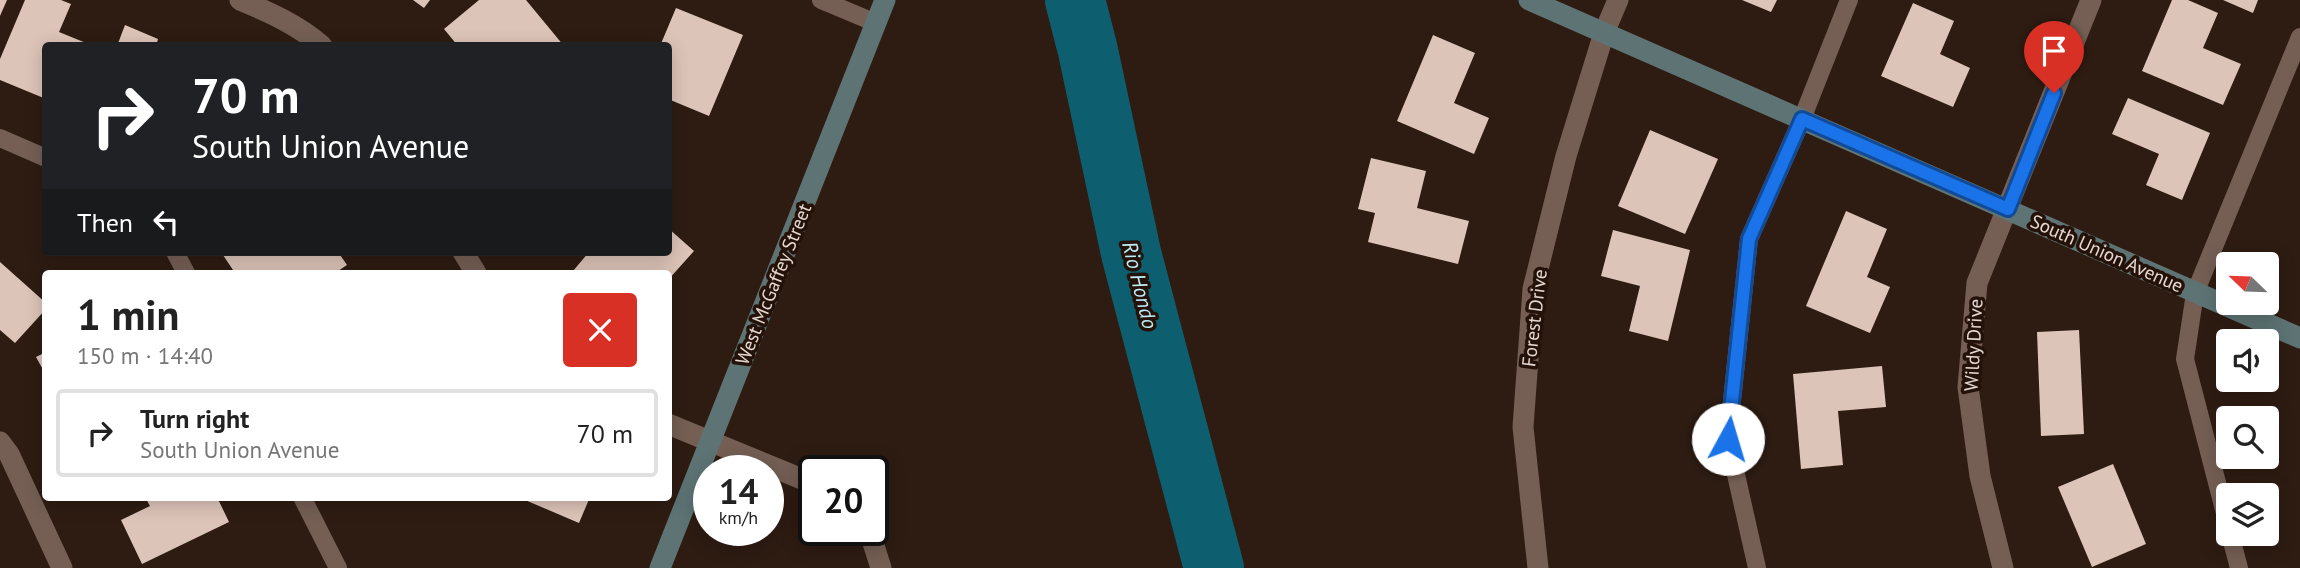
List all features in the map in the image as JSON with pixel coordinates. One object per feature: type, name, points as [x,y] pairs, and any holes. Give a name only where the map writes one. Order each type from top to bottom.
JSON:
[{"type":"main road","name":"West McGaffey Street","points":[[660,568],[885,0]]},
{"type":"main road","name":"South Union Avenue","points":[[1529,0],[2300,338]]},
{"type":"street","points":[[240,0],[271,13],[317,42]]},
{"type":"street","name":"Forest Drive","points":[[1538,568],[1523,427],[1533,289],[1566,156],[1604,33],[1618,0]]},
{"type":"street","name":"Wildy Drive","points":[[2003,568],[1980,476],[1968,387],[1977,284],[2091,0]]},
{"type":"street","points":[[672,426],[798,478]]},
{"type":"street","points":[[0,442],[9,454],[62,568]]},
{"type":"street","points":[[874,546],[881,568]]},
{"type":"lane","points":[[821,0],[876,23]]},
{"type":"lane","points":[[1757,568],[1728,439],[1749,239],[1802,119],[1849,0]]},
{"type":"lane","points":[[2217,483],[2185,359],[2195,293],[2300,37]]},
{"type":"lane","points":[[0,138],[42,156]]},
{"type":"lane","points":[[304,501],[338,568]]},
{"type":"lane","points":[[2233,546],[2239,568]]},
{"type":"building","points":[[0,0],[7,0],[0,16]]},
{"type":"building","points":[[25,0],[61,0],[71,4],[59,32],[84,42],[42,42],[42,97],[0,80],[0,59]]},
{"type":"building","points":[[413,0],[430,0],[424,8]]},
{"type":"building","points":[[479,0],[526,0],[561,42],[455,42],[444,29]]},
{"type":"building","points":[[1742,0],[1777,0],[1771,12]]},
{"type":"building","points":[[2172,0],[2188,0],[2218,13],[2203,48],[2241,64],[2223,105],[2142,71]]},
{"type":"building","points":[[2223,0],[2258,0],[2253,13]]},
{"type":"building","points":[[1913,3],[1954,21],[1940,54],[1970,68],[1953,107],[1881,76]]},
{"type":"building","points":[[676,8],[743,35],[709,116],[672,101],[672,42],[662,42]]},
{"type":"building","points":[[125,25],[158,39],[157,42],[119,42]]},
{"type":"building","points":[[1433,35],[1475,53],[1454,103],[1489,118],[1474,154],[1397,121]]},
{"type":"building","points":[[2128,98],[2210,133],[2182,200],[2146,185],[2159,154],[2112,134]]},
{"type":"building","points":[[1650,130],[1718,159],[1685,234],[1618,206]]},
{"type":"building","points":[[1371,158],[1426,171],[1417,208],[1469,221],[1458,264],[1368,242],[1375,213],[1358,209]]},
{"type":"building","points":[[1846,211],[1887,229],[1867,277],[1890,287],[1870,333],[1806,306]]},
{"type":"building","points":[[1613,230],[1690,250],[1668,341],[1629,331],[1640,286],[1601,276]]},
{"type":"building","points":[[672,232],[694,251],[672,276],[672,270],[574,270],[586,256],[672,256]]},
{"type":"building","points":[[224,256],[341,256],[347,265],[340,270],[233,270]]},
{"type":"building","points":[[0,262],[42,299],[42,313],[15,343],[0,330]]},
{"type":"building","points":[[2079,330],[2084,434],[2041,436],[2037,332]]},
{"type":"building","points":[[42,354],[42,368],[36,357]]},
{"type":"building","points":[[1882,366],[1886,407],[1838,411],[1843,465],[1801,469],[1793,374]]},
{"type":"building","points":[[2113,464],[2146,544],[2092,567],[2058,487]]},
{"type":"building","points":[[147,501],[219,501],[229,522],[142,564],[121,520],[150,506]]},
{"type":"building","points":[[527,501],[588,501],[579,523]]},
{"type":"waterway","name":"Rio Hondo","points":[[1075,0],[1131,253],[1214,568]]},
{"type":"route","points":[[1728,439],[1749,239],[1802,119],[2008,209],[2054,93]]}]
